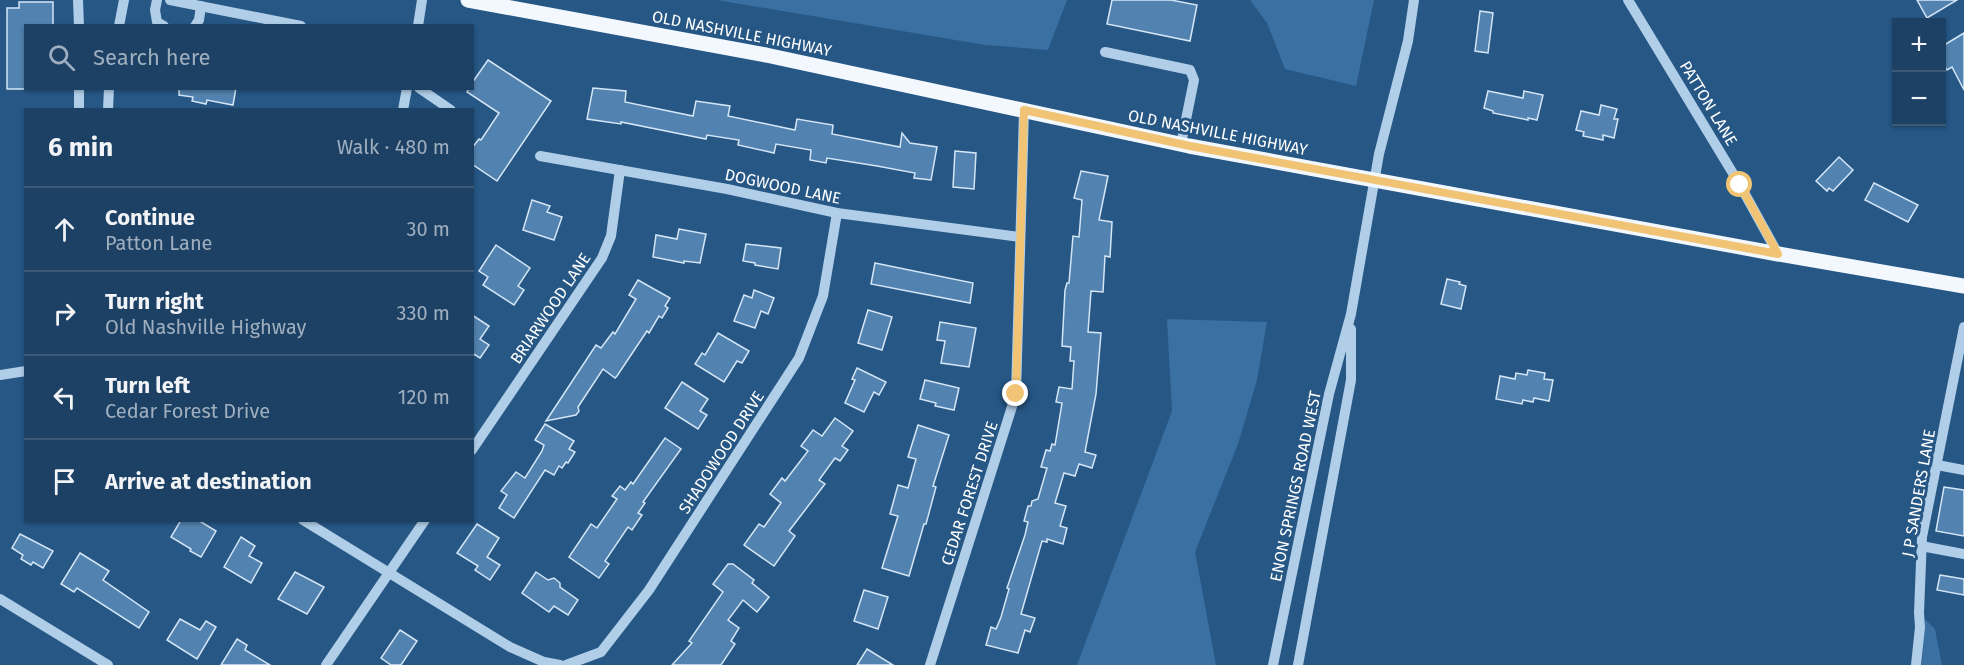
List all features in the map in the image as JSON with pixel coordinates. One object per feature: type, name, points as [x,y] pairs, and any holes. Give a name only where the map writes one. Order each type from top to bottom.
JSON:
[{"type":"main road","name":"OLD NASHVILLE HIGHWAY","points":[[468,0],[766,55],[1181,144],[1964,286]]},
{"type":"street","points":[[78,0],[79,24]]},
{"type":"street","points":[[119,24],[124,0]]},
{"type":"street","points":[[157,0],[155,16],[161,24]]},
{"type":"street","points":[[170,0],[291,24]]},
{"type":"street","points":[[418,24],[422,0]]},
{"type":"street","name":"ENON SPRINGS ROAD WEST","points":[[1273,665],[1329,394],[1351,314],[1374,180],[1408,41],[1414,0]]},
{"type":"street","name":"PATTON LANE","points":[[1628,0],[1740,185],[1778,254]]},
{"type":"street","points":[[196,24],[201,6]]},
{"type":"street","points":[[1105,52],[1190,70],[1194,80],[1181,144]]},
{"type":"street","points":[[79,90],[79,108]]},
{"type":"street","points":[[108,108],[109,90]]},
{"type":"street","points":[[403,108],[407,90]]},
{"type":"street","points":[[422,90],[448,108]]},
{"type":"street","name":"CEDAR FOREST DRIVE","points":[[930,665],[1016,394],[1024,110]]},
{"type":"street","name":"DOGWOOD LANE","points":[[540,156],[727,189],[837,213],[1020,237]]},
{"type":"street","name":"BRIARWOOD LANE","points":[[474,447],[602,258],[610,236],[620,170]]},
{"type":"street","name":"SHADOWOOD DRIVE","points":[[566,665],[601,652],[649,590],[799,358],[823,296],[837,213]]},
{"type":"street","name":"ENON SPRINGS ROAD WEST","points":[[1298,665],[1351,380],[1351,314]]},
{"type":"street","name":"J P SANDERS LANE","points":[[1916,665],[1920,627],[1921,546],[1964,327]]},
{"type":"street","points":[[0,375],[24,371]]},
{"type":"street","points":[[1937,465],[1964,470]]},
{"type":"street","points":[[306,522],[510,647],[544,662],[560,665]]},
{"type":"street","points":[[326,665],[424,522]]},
{"type":"street","points":[[1921,546],[1964,554]]},
{"type":"street","points":[[0,599],[108,665]]},
{"type":"shaded area","points":[[717,0],[1067,0],[1048,50],[985,45]]},
{"type":"shaded area","points":[[1250,0],[1374,0],[1356,86],[1285,69],[1267,23]]},
{"type":"shaded area","points":[[1167,319],[1267,322],[1257,380],[1238,444],[1195,552],[1216,665],[1077,665],[1172,411]]},
{"type":"shaded area","points":[[1925,619],[1935,629],[1942,665],[1922,665]]},
{"type":"building","points":[[1112,0],[1171,0],[1197,5],[1190,41],[1107,24]]},
{"type":"building","points":[[1917,0],[1957,0],[1927,18]]},
{"type":"building","points":[[19,2],[53,2],[53,24],[24,24],[24,89],[7,89],[7,8],[19,8]]},
{"type":"building","points":[[1480,11],[1493,13],[1488,53],[1475,51]]},
{"type":"building","points":[[1964,33],[1964,90],[1952,67],[1946,68],[1946,44]]},
{"type":"building","points":[[488,60],[551,101],[497,181],[474,165],[474,145],[479,139],[481,140],[499,113],[467,92],[474,90],[474,80]]},
{"type":"building","points":[[593,88],[626,91],[625,102],[693,116],[696,101],[730,106],[728,116],[795,130],[797,119],[833,125],[832,134],[900,147],[902,133],[910,143],[937,147],[931,180],[914,178],[915,173],[877,166],[827,158],[826,163],[810,160],[811,150],[776,144],[774,153],[738,145],[739,140],[707,135],[706,139],[621,122],[621,124],[587,119]]},
{"type":"building","points":[[179,90],[236,90],[233,105],[207,100],[206,104],[192,101],[193,97],[179,95]]},
{"type":"building","points":[[1488,91],[1523,98],[1524,91],[1543,95],[1537,120],[1493,113],[1484,108]]},
{"type":"building","points":[[1601,105],[1617,109],[1614,119],[1618,119],[1614,138],[1603,135],[1603,140],[1583,136],[1584,132],[1576,130],[1581,111],[1599,115]]},
{"type":"building","points":[[955,151],[976,153],[974,189],[953,187]]},
{"type":"building","points":[[1839,157],[1853,170],[1833,191],[1829,188],[1827,191],[1816,181]]},
{"type":"building","points":[[1081,171],[1108,176],[1099,220],[1112,222],[1110,257],[1105,256],[1103,292],[1091,291],[1088,332],[1101,333],[1096,394],[1085,452],[1096,455],[1092,468],[1079,464],[1075,476],[1064,473],[1055,503],[1066,506],[1060,526],[1067,528],[1063,544],[1047,539],[1047,542],[1042,541],[1021,614],[1035,618],[1030,632],[1025,630],[1018,653],[986,645],[991,627],[996,629],[1001,617],[1009,589],[1007,588],[1025,535],[1028,522],[1024,521],[1028,506],[1031,506],[1032,501],[1038,499],[1047,468],[1041,467],[1046,450],[1050,451],[1052,444],[1055,445],[1062,403],[1056,402],[1059,387],[1072,389],[1074,361],[1070,361],[1071,347],[1062,346],[1065,290],[1069,283],[1073,236],[1079,237],[1082,200],[1074,198]]},
{"type":"building","points":[[1874,183],[1918,205],[1908,222],[1865,200]]},
{"type":"building","points":[[532,200],[550,206],[547,212],[562,217],[554,240],[523,230]]},
{"type":"building","points":[[679,229],[706,234],[700,263],[684,261],[684,263],[653,257],[656,235],[677,239]]},
{"type":"building","points":[[746,244],[781,248],[778,269],[743,261]]},
{"type":"building","points":[[496,245],[530,268],[518,286],[524,290],[514,305],[483,285],[488,277],[479,271]]},
{"type":"building","points":[[875,263],[973,283],[970,303],[871,284]]},
{"type":"building","points":[[1447,279],[1466,286],[1461,309],[1441,304]]},
{"type":"building","points":[[638,280],[670,298],[665,306],[668,308],[662,318],[659,316],[649,333],[647,331],[615,378],[603,369],[578,407],[579,411],[576,415],[546,421],[596,345],[601,348],[613,332],[615,334],[636,299],[629,295]]},
{"type":"building","points":[[754,290],[774,298],[768,314],[761,311],[755,328],[734,321],[744,295],[752,298]]},
{"type":"building","points":[[868,310],[892,317],[882,350],[858,343]]},
{"type":"building","points":[[474,316],[489,326],[480,339],[489,345],[480,358],[474,354]]},
{"type":"building","points":[[940,322],[976,328],[969,367],[941,363],[945,341],[937,340]]},
{"type":"building","points":[[718,333],[749,351],[742,363],[737,361],[724,382],[695,364],[702,353],[705,355]]},
{"type":"building","points":[[857,368],[886,382],[879,395],[874,392],[864,412],[845,403],[855,380],[852,379]]},
{"type":"building","points":[[1528,370],[1545,373],[1544,379],[1553,380],[1549,401],[1534,398],[1533,402],[1523,400],[1522,404],[1496,399],[1500,376],[1515,379],[1516,373],[1527,375]]},
{"type":"building","points":[[925,380],[959,388],[954,410],[935,406],[936,403],[920,399]]},
{"type":"building","points":[[682,382],[708,399],[700,411],[707,415],[698,429],[665,408]]},
{"type":"building","points":[[835,418],[853,431],[842,446],[848,450],[840,461],[835,458],[819,480],[825,484],[789,531],[795,536],[774,566],[744,545],[759,524],[764,527],[781,503],[770,494],[782,478],[785,481],[808,451],[801,446],[813,430],[822,436]]},
{"type":"building","points":[[545,424],[574,441],[569,449],[575,452],[568,463],[566,462],[562,468],[559,466],[554,475],[545,470],[514,518],[499,508],[507,495],[501,491],[516,472],[525,478],[542,451],[544,445],[535,440]]},
{"type":"building","points":[[918,425],[949,435],[933,486],[936,487],[926,524],[924,524],[909,576],[882,568],[898,516],[890,514],[898,485],[908,488],[916,459],[908,457]]},
{"type":"building","points":[[665,438],[681,449],[643,502],[645,503],[638,513],[642,515],[632,530],[628,527],[605,561],[609,564],[599,578],[569,557],[591,524],[597,528],[617,499],[612,496],[620,486],[625,490],[631,482],[633,484]]},
{"type":"building","points":[[1944,487],[1964,490],[1964,536],[1936,531]]},
{"type":"building","points":[[180,522],[201,522],[216,531],[201,557],[171,537]]},
{"type":"building","points":[[477,524],[499,538],[487,557],[500,565],[490,580],[475,570],[478,566],[457,553]]},
{"type":"building","points":[[20,534],[53,551],[43,568],[21,559],[23,555],[12,548]]},
{"type":"building","points":[[241,537],[255,546],[249,556],[262,563],[251,583],[224,567]]},
{"type":"building","points":[[80,553],[109,571],[103,580],[149,612],[139,628],[77,588],[74,592],[61,584]]},
{"type":"building","points":[[728,564],[733,564],[754,580],[752,583],[769,597],[757,612],[743,600],[728,620],[739,628],[731,641],[735,644],[721,665],[672,665],[692,643],[689,641],[723,592],[713,584]]},
{"type":"building","points":[[295,572],[324,587],[307,614],[278,599]]},
{"type":"building","points":[[536,572],[548,580],[554,578],[560,583],[560,587],[578,600],[568,615],[554,606],[549,612],[522,593]]},
{"type":"building","points":[[1940,575],[1964,579],[1964,595],[1937,590]]},
{"type":"building","points":[[864,590],[888,597],[878,629],[854,621]]},
{"type":"building","points":[[180,619],[200,630],[206,621],[216,627],[197,659],[167,640]]},
{"type":"building","points":[[400,630],[417,641],[401,665],[391,665],[381,658]]},
{"type":"building","points":[[237,639],[247,645],[245,650],[270,665],[221,665]]},
{"type":"building","points":[[867,649],[893,665],[857,665]]},
{"type":"route","points":[[1016,394],[1024,110],[1190,146],[1778,254],[1740,185]]}]
